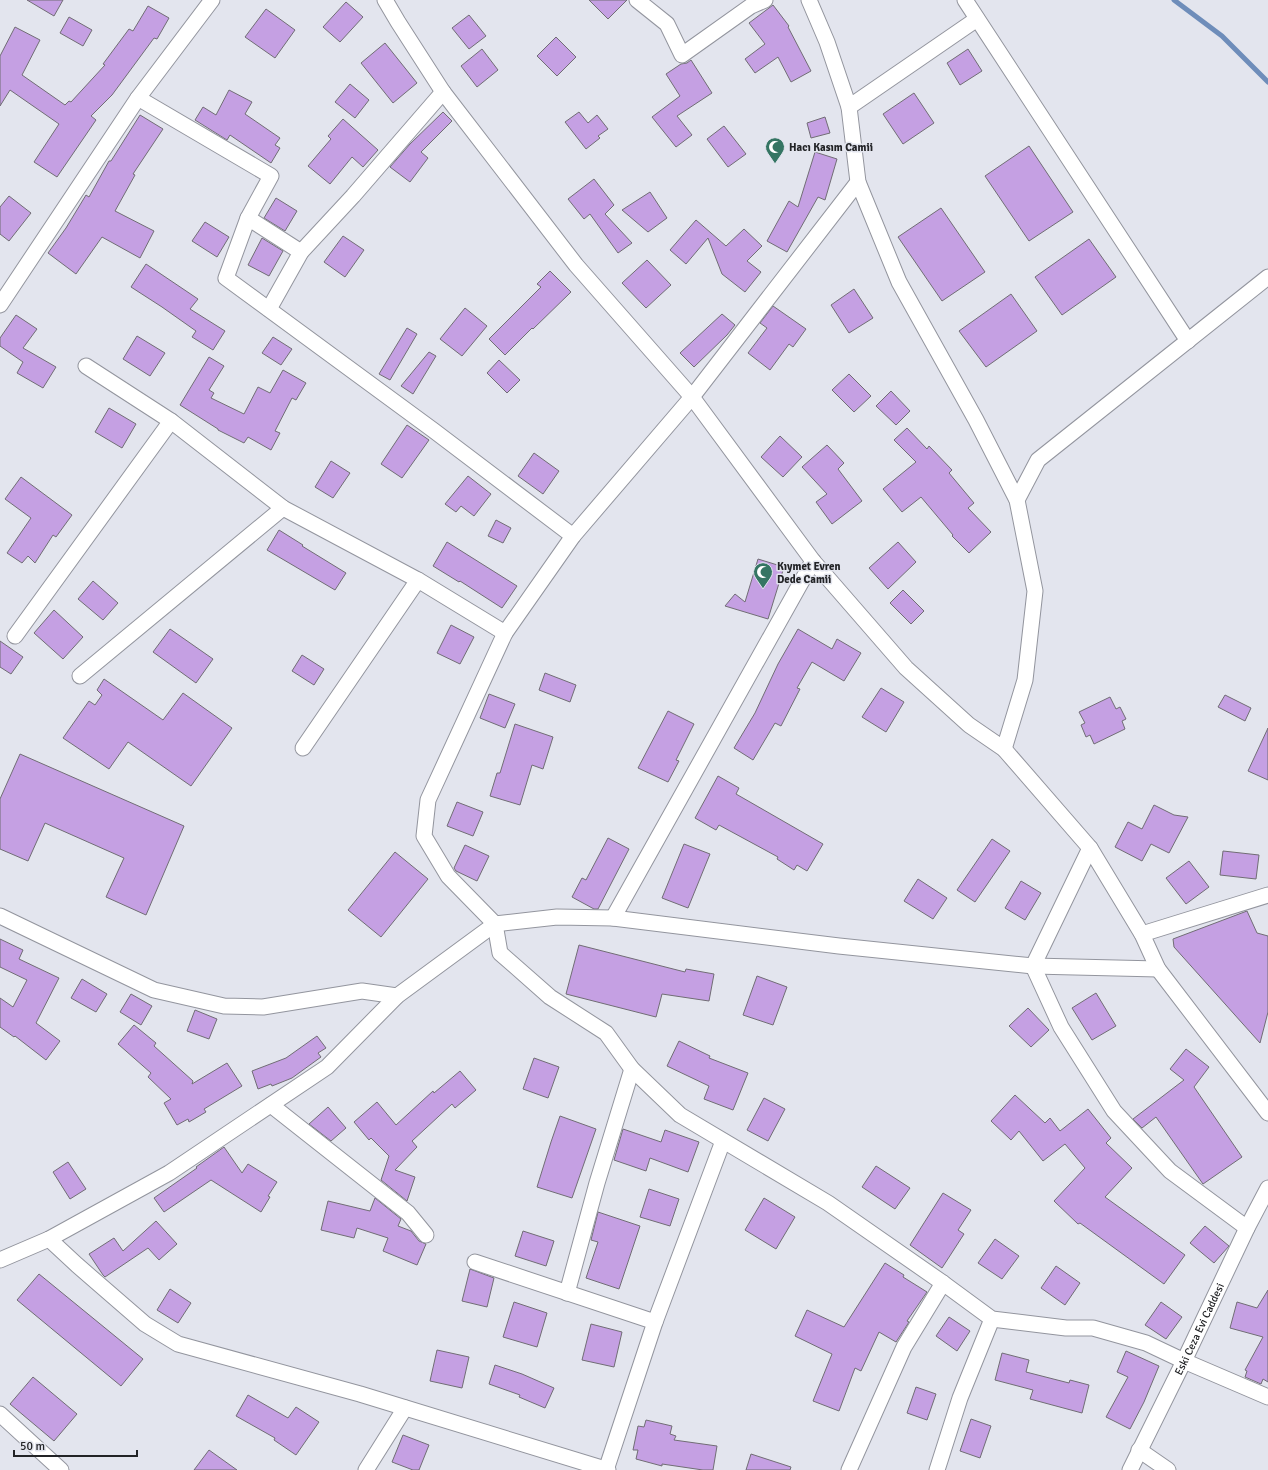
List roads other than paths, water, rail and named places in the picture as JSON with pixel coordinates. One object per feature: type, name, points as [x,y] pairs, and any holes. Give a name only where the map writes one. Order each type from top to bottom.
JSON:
[{"type":"street","points":[[0,305],[138,98],[212,0]]},
{"type":"street","points":[[386,0],[398,22],[443,92],[576,265],[692,397],[813,561],[906,668],[969,725],[1004,748],[1090,848],[1142,934],[1158,969],[1268,1113]]},
{"type":"street","points":[[638,0],[667,24],[682,55],[751,6],[765,0]]},
{"type":"street","points":[[808,0],[827,42],[849,107],[858,182],[899,282],[976,420],[1017,500],[1035,590],[1025,680],[1004,748]]},
{"type":"street","points":[[964,0],[1188,341]]},
{"type":"street","points":[[849,107],[977,19]]},
{"type":"street","points":[[269,309],[301,252],[353,196],[443,92]]},
{"type":"street","points":[[138,98],[271,176],[248,218],[226,278],[433,430],[573,536]]},
{"type":"street","points":[[858,182],[692,397],[573,536],[506,633],[428,800],[424,836],[448,876],[495,924],[500,953],[550,997],[606,1033],[632,1069],[680,1115],[828,1203],[943,1283],[992,1320],[1066,1328],[1093,1328],[1146,1343],[1268,1397]]},
{"type":"street","points":[[248,218],[301,252]]},
{"type":"street","points":[[1017,500],[1038,460],[1268,277]]},
{"type":"street","points":[[86,366],[171,421],[283,508],[418,580],[506,633]]},
{"type":"street","points":[[15,636],[171,421]]},
{"type":"street","points":[[80,676],[283,508]]},
{"type":"street","points":[[613,918],[813,561]]},
{"type":"street","points":[[303,748],[418,580]]},
{"type":"street","points":[[1033,966],[1090,848]]},
{"type":"street","points":[[1142,934],[1268,895]]},
{"type":"street","points":[[0,916],[154,990],[224,1006],[262,1007],[362,991],[397,996]]},
{"type":"street","points":[[0,1260],[49,1239],[169,1173],[327,1068],[397,996],[495,924],[557,917],[613,918],[839,946],[1033,966],[1158,969]]},
{"type":"street","points":[[1033,966],[1061,1027],[1114,1111],[1170,1170],[1248,1228]]},
{"type":"street","points":[[567,1293],[597,1183],[632,1069]]},
{"type":"street","points":[[271,1105],[408,1213],[426,1235]]},
{"type":"street","points":[[49,1239],[145,1324],[178,1344],[405,1408],[606,1470],[654,1322],[723,1141]]},
{"type":"street","name":"Eski Ceza Evi Caddesi","points":[[1130,1470],[1268,1188]]},
{"type":"street","points":[[475,1262],[654,1322]]},
{"type":"street","points":[[850,1470],[904,1347],[943,1283]]},
{"type":"street","points":[[937,1470],[960,1398],[992,1320]]},
{"type":"street","points":[[366,1470],[405,1408]]},
{"type":"street","points":[[0,1414],[61,1470]]},
{"type":"street","points":[[1139,1450],[1168,1470]]},
{"type":"waterway","points":[[1174,0],[1222,36],[1268,82]]},
{"type":"place","name":"Hacı Kasım Camii","points":[[775,164]]},
{"type":"place","name":"Kıymet Evren Dede Camii","points":[[763,589]]}]
